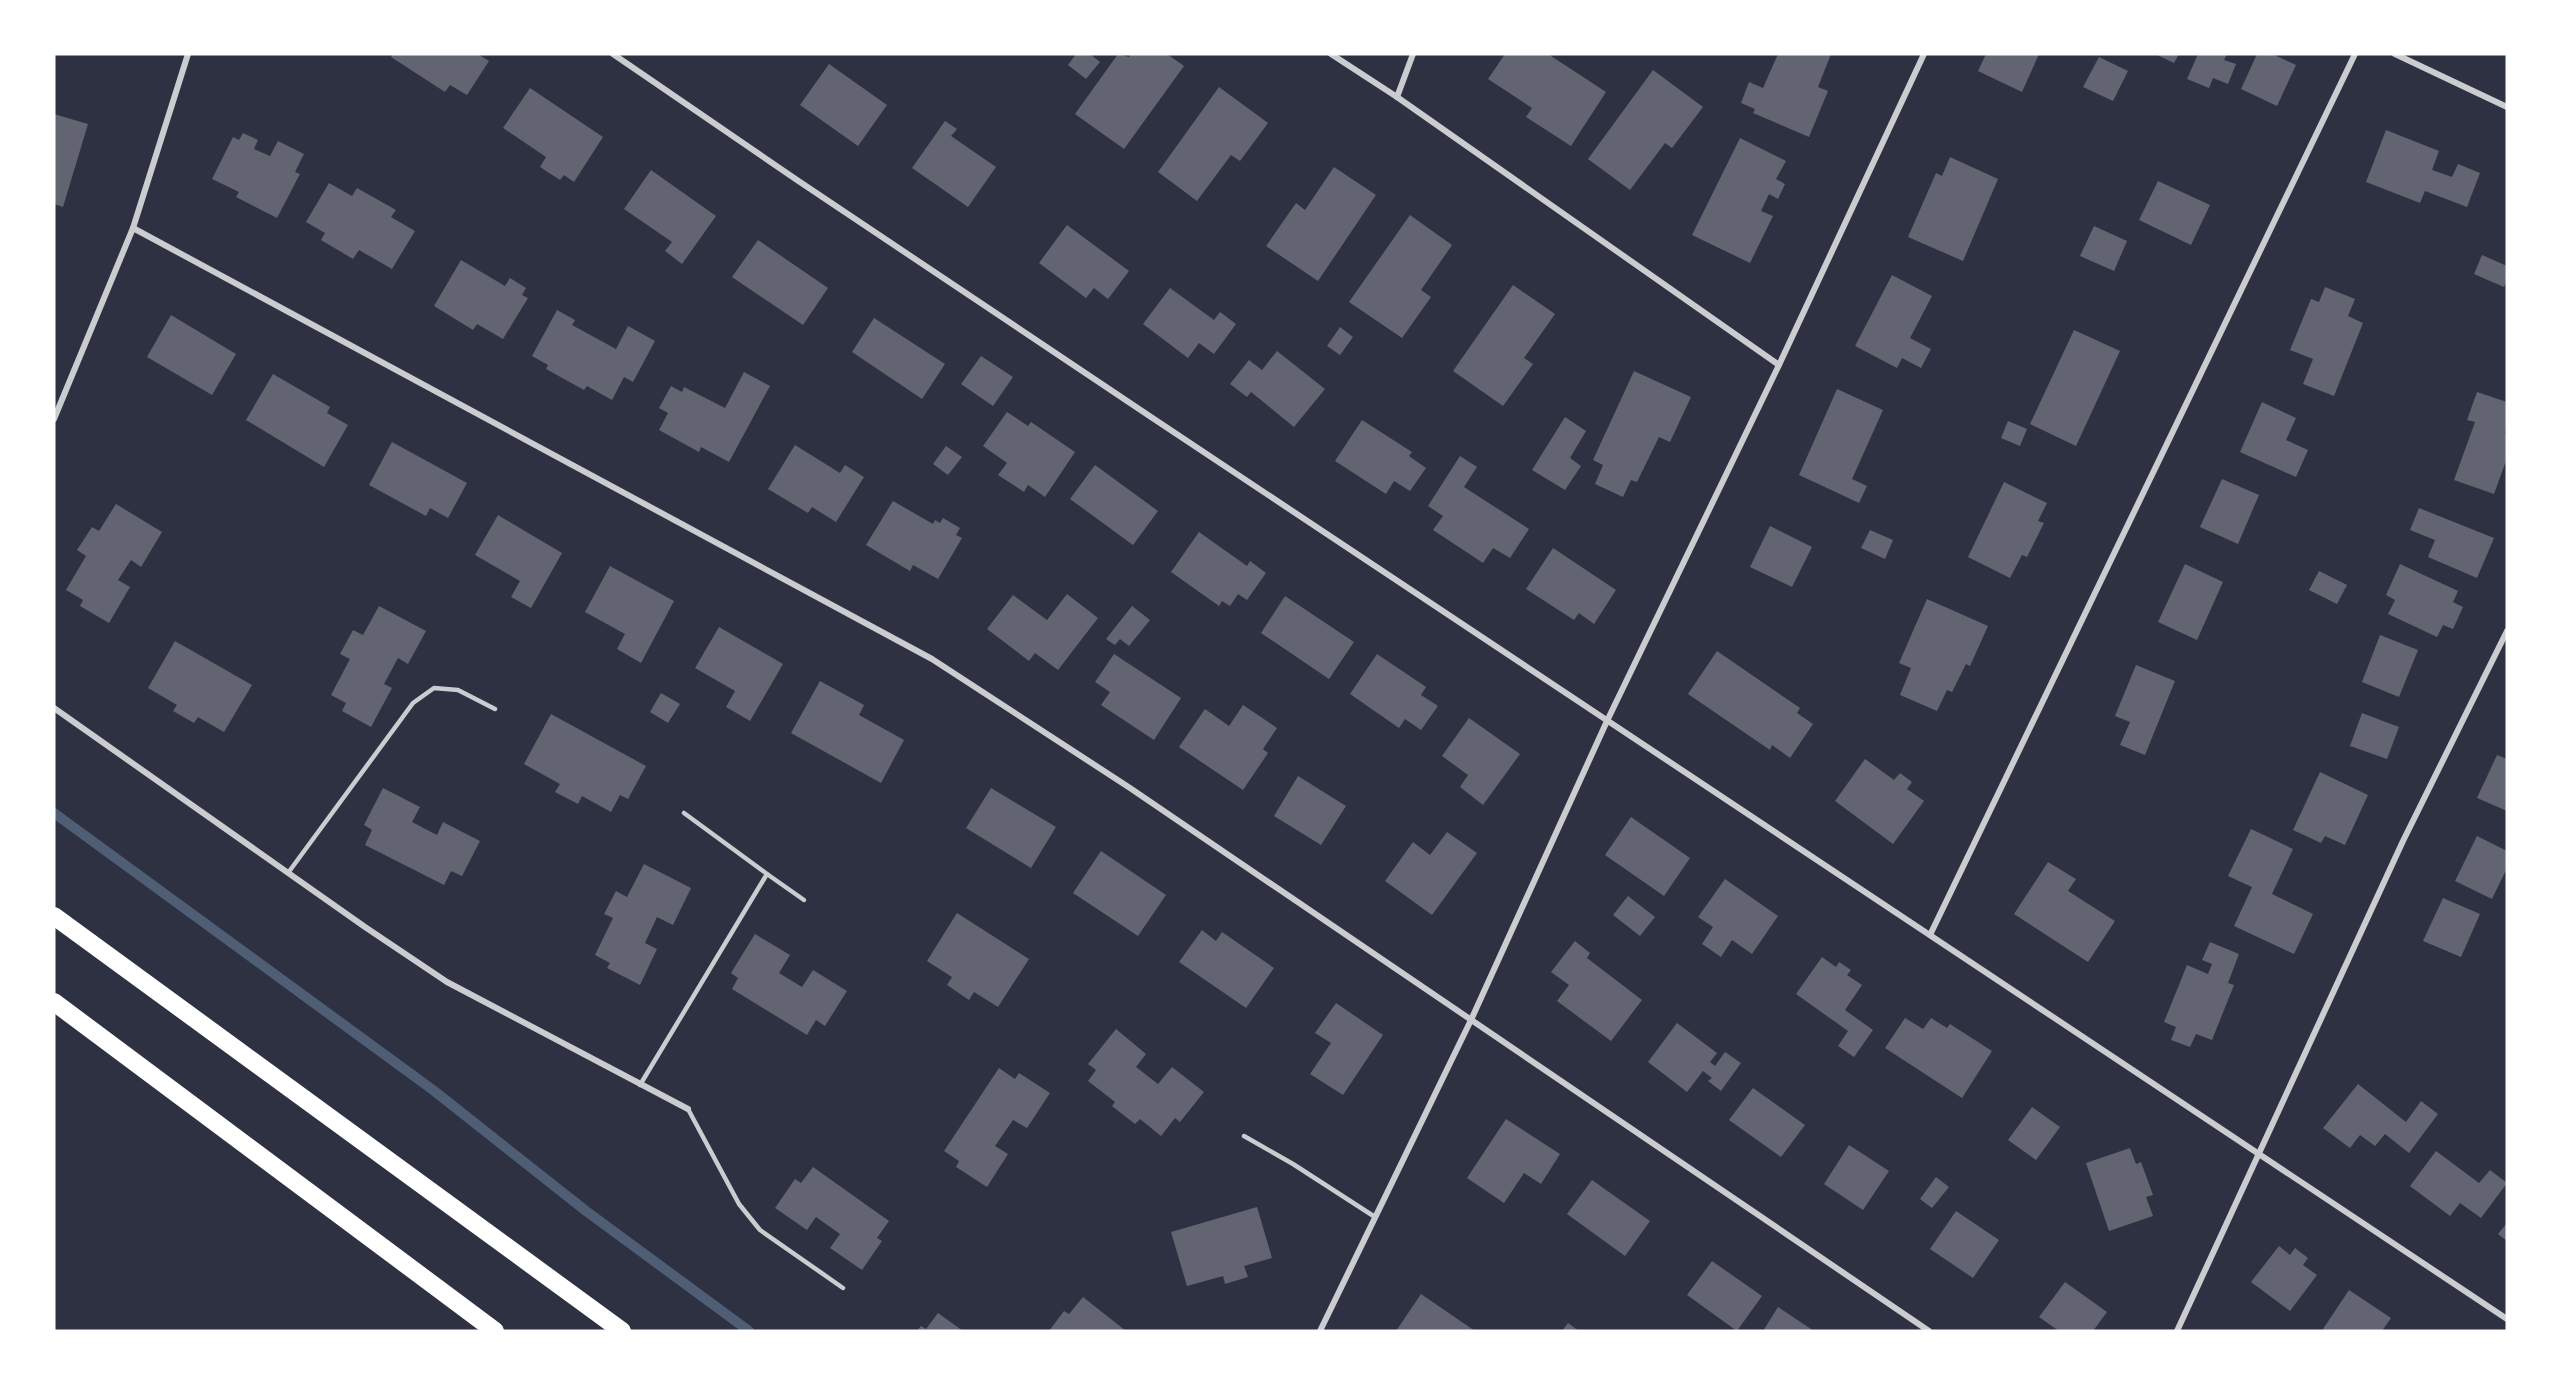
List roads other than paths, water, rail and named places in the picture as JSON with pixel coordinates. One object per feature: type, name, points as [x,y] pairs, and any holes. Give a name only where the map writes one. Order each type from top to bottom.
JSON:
[{"type":"highway","points":[[54,916],[622,1331]]},
{"type":"highway","points":[[54,1002],[495,1331]]},
{"type":"street","points":[[54,419],[134,228],[188,54]]},
{"type":"street","points":[[613,54],[827,200],[1607,721],[2507,1319]]},
{"type":"street","points":[[1331,54],[1397,97],[1779,365]]},
{"type":"street","points":[[1397,97],[1413,54]]},
{"type":"street","points":[[1320,1331],[1471,1020],[1607,721],[1779,365],[1924,54]]},
{"type":"street","points":[[1930,935],[2355,54]]},
{"type":"street","points":[[2395,54],[2507,107]]},
{"type":"street","points":[[134,228],[932,659],[1130,788],[1929,1331]]},
{"type":"street","points":[[2177,1331],[2403,841],[2507,631]]},
{"type":"street","points":[[54,708],[447,982],[688,1109]]},
{"type":"lane","points":[[288,873],[413,703],[434,688],[458,690],[495,709]]},
{"type":"lane","points":[[684,813],[804,900]]},
{"type":"lane","points":[[640,1085],[767,874]]},
{"type":"lane","points":[[688,1109],[739,1204],[760,1230],[843,1288]]},
{"type":"lane","points":[[1244,1136],[1293,1164],[1375,1217]]},
{"type":"waterway","points":[[54,813],[433,1090],[586,1211],[749,1331]]}]
